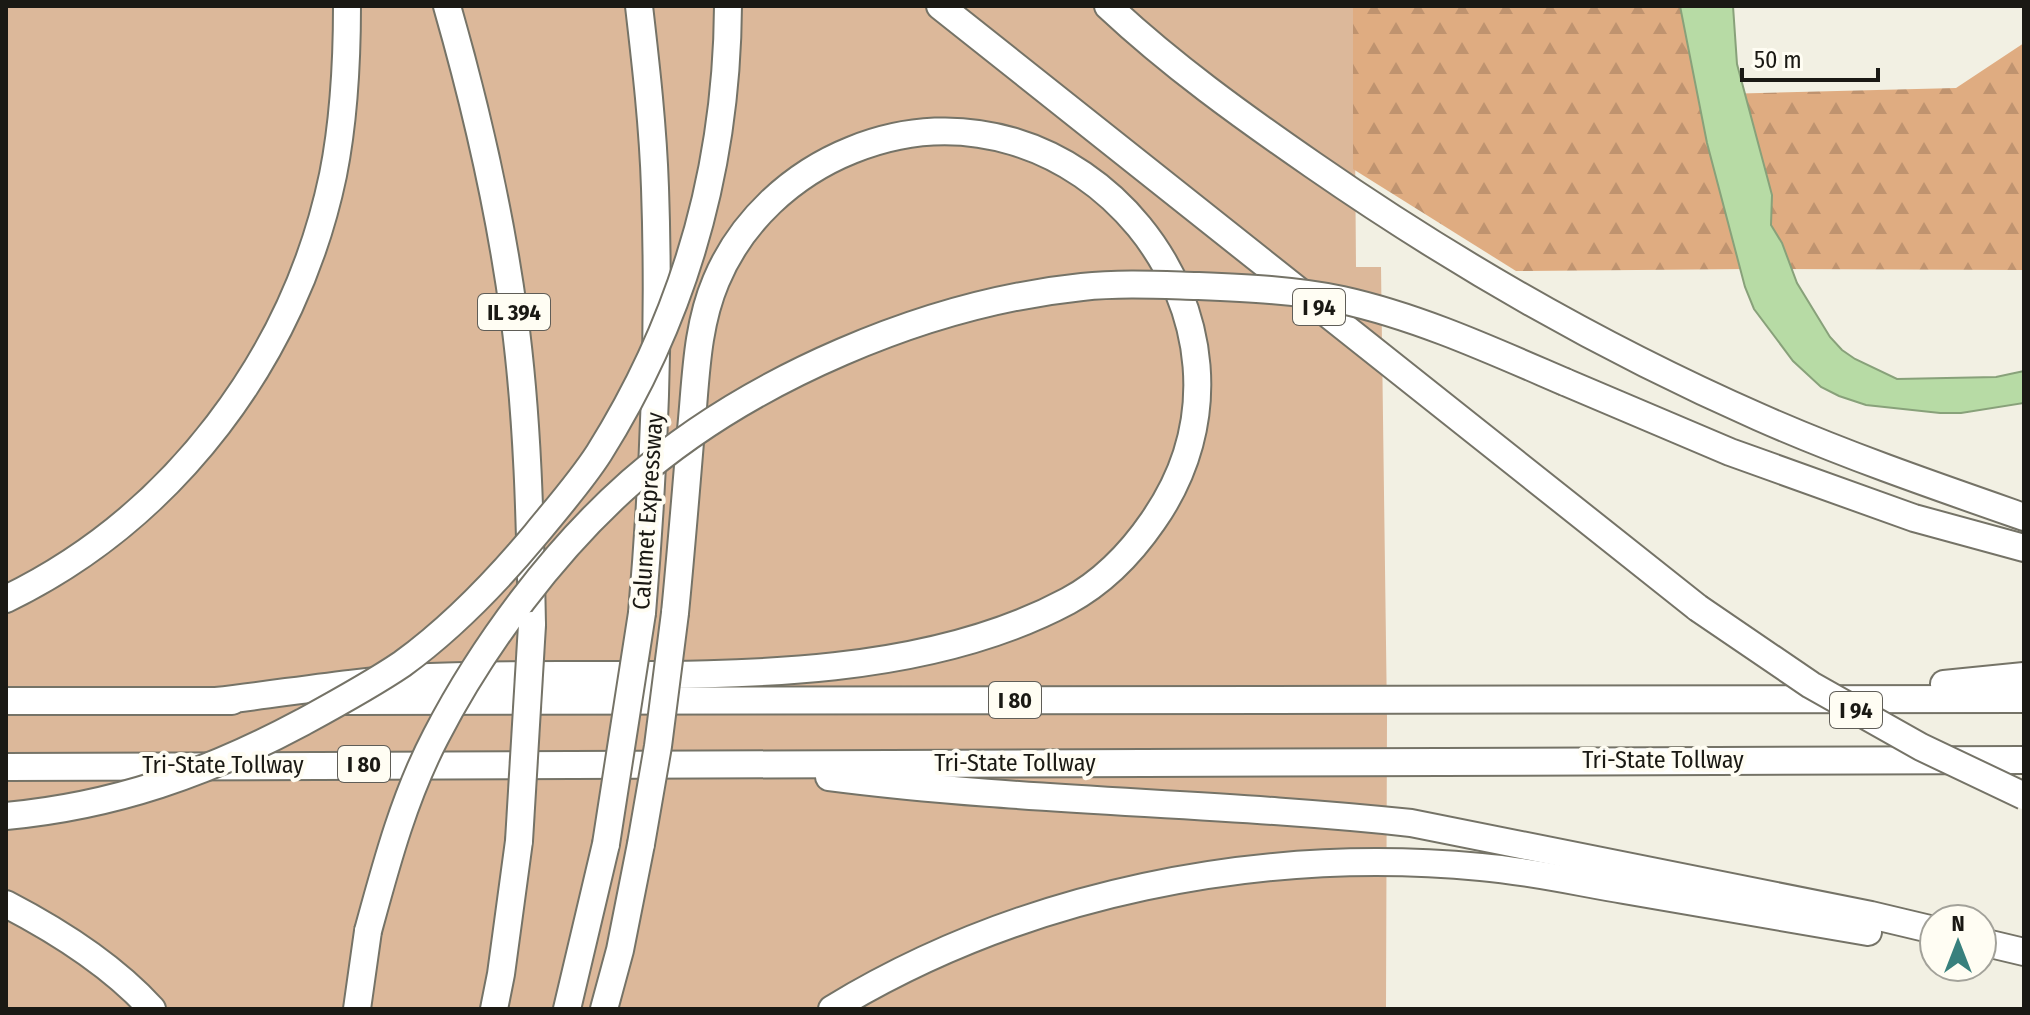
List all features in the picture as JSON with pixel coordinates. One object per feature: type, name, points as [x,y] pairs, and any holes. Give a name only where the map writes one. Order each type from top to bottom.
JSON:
[{"type":"highway","points":[[6,599],[59,571],[139,510],[208,441],[256,370],[308,261],[333,176],[343,103],[347,6]]},
{"type":"highway","name":"IL 394","points":[[447,6],[466,71],[490,178],[514,314],[525,426],[532,625],[519,841],[494,1009]]},
{"type":"highway","name":"Calumet Expressway","points":[[567,1009],[606,844],[642,613],[651,499],[658,300],[655,185],[639,6]]},
{"type":"highway","points":[[6,816],[61,811],[174,781],[270,739],[401,664],[457,619],[505,571],[598,455],[636,389],[678,294],[706,203],[718,139],[727,59],[728,6]]},
{"type":"highway","name":"I 94","points":[[940,6],[1698,608],[1811,685],[1921,747],[2024,796]]},
{"type":"highway","points":[[1114,11],[1203,85],[1364,200],[1479,273],[1575,327],[1760,417],[1905,475],[2024,517]]},
{"type":"highway","points":[[216,701],[426,677],[737,672],[836,667],[887,659],[971,639],[1024,621],[1068,601],[1100,580],[1134,547],[1175,487],[1192,433],[1198,381],[1190,326],[1183,301],[1168,270],[1137,223],[1087,175],[1058,158],[1026,145],[986,135],[928,131],[870,142],[812,169],[789,185],[748,227],[719,274],[708,301],[697,359],[675,613],[658,746],[620,950],[604,1009]]},
{"type":"highway","points":[[357,1009],[368,931],[388,857],[408,799],[435,737],[487,648],[553,562],[631,482],[710,423],[788,378],[856,345],[925,321],[1004,300],[1082,287],[1156,285],[1252,288],[1341,300],[1424,325],[1773,467],[1914,518],[2024,548]]},
{"type":"highway","points":[[1776,699],[2024,676]]},
{"type":"highway","name":"I 80","points":[[6,701],[2024,699]]},
{"type":"highway","name":"Tri-State Tollway","points":[[6,767],[2024,760]]},
{"type":"highway","points":[[722,763],[928,790],[1338,815],[1411,823],[1918,926]]},
{"type":"highway","points":[[832,1009],[877,982],[941,952],[1092,900],[1173,881],[1309,863],[1398,862],[1483,867],[1918,938]]},
{"type":"highway","points":[[6,904],[69,941],[152,1009]]},
{"type":"shaded area","points":[[6,6],[1354,6],[1356,267],[1381,267],[1387,718],[1386,1009],[6,1009]]},
{"type":"shaded area","points":[[1680,6],[1733,6],[1737,64],[1772,195],[1771,225],[1782,243],[1797,283],[1830,337],[1855,359],[1897,379],[1996,377],[2024,371],[2024,403],[1961,413],[1866,405],[1821,387],[1793,361],[1754,309],[1745,287],[1707,143]]},
{"type":"green space","points":[[1353,6],[1696,6],[1750,269],[1516,271],[1353,169]]},
{"type":"green space","points":[[2024,43],[2024,270],[1771,269],[1721,94],[1956,88]]}]
